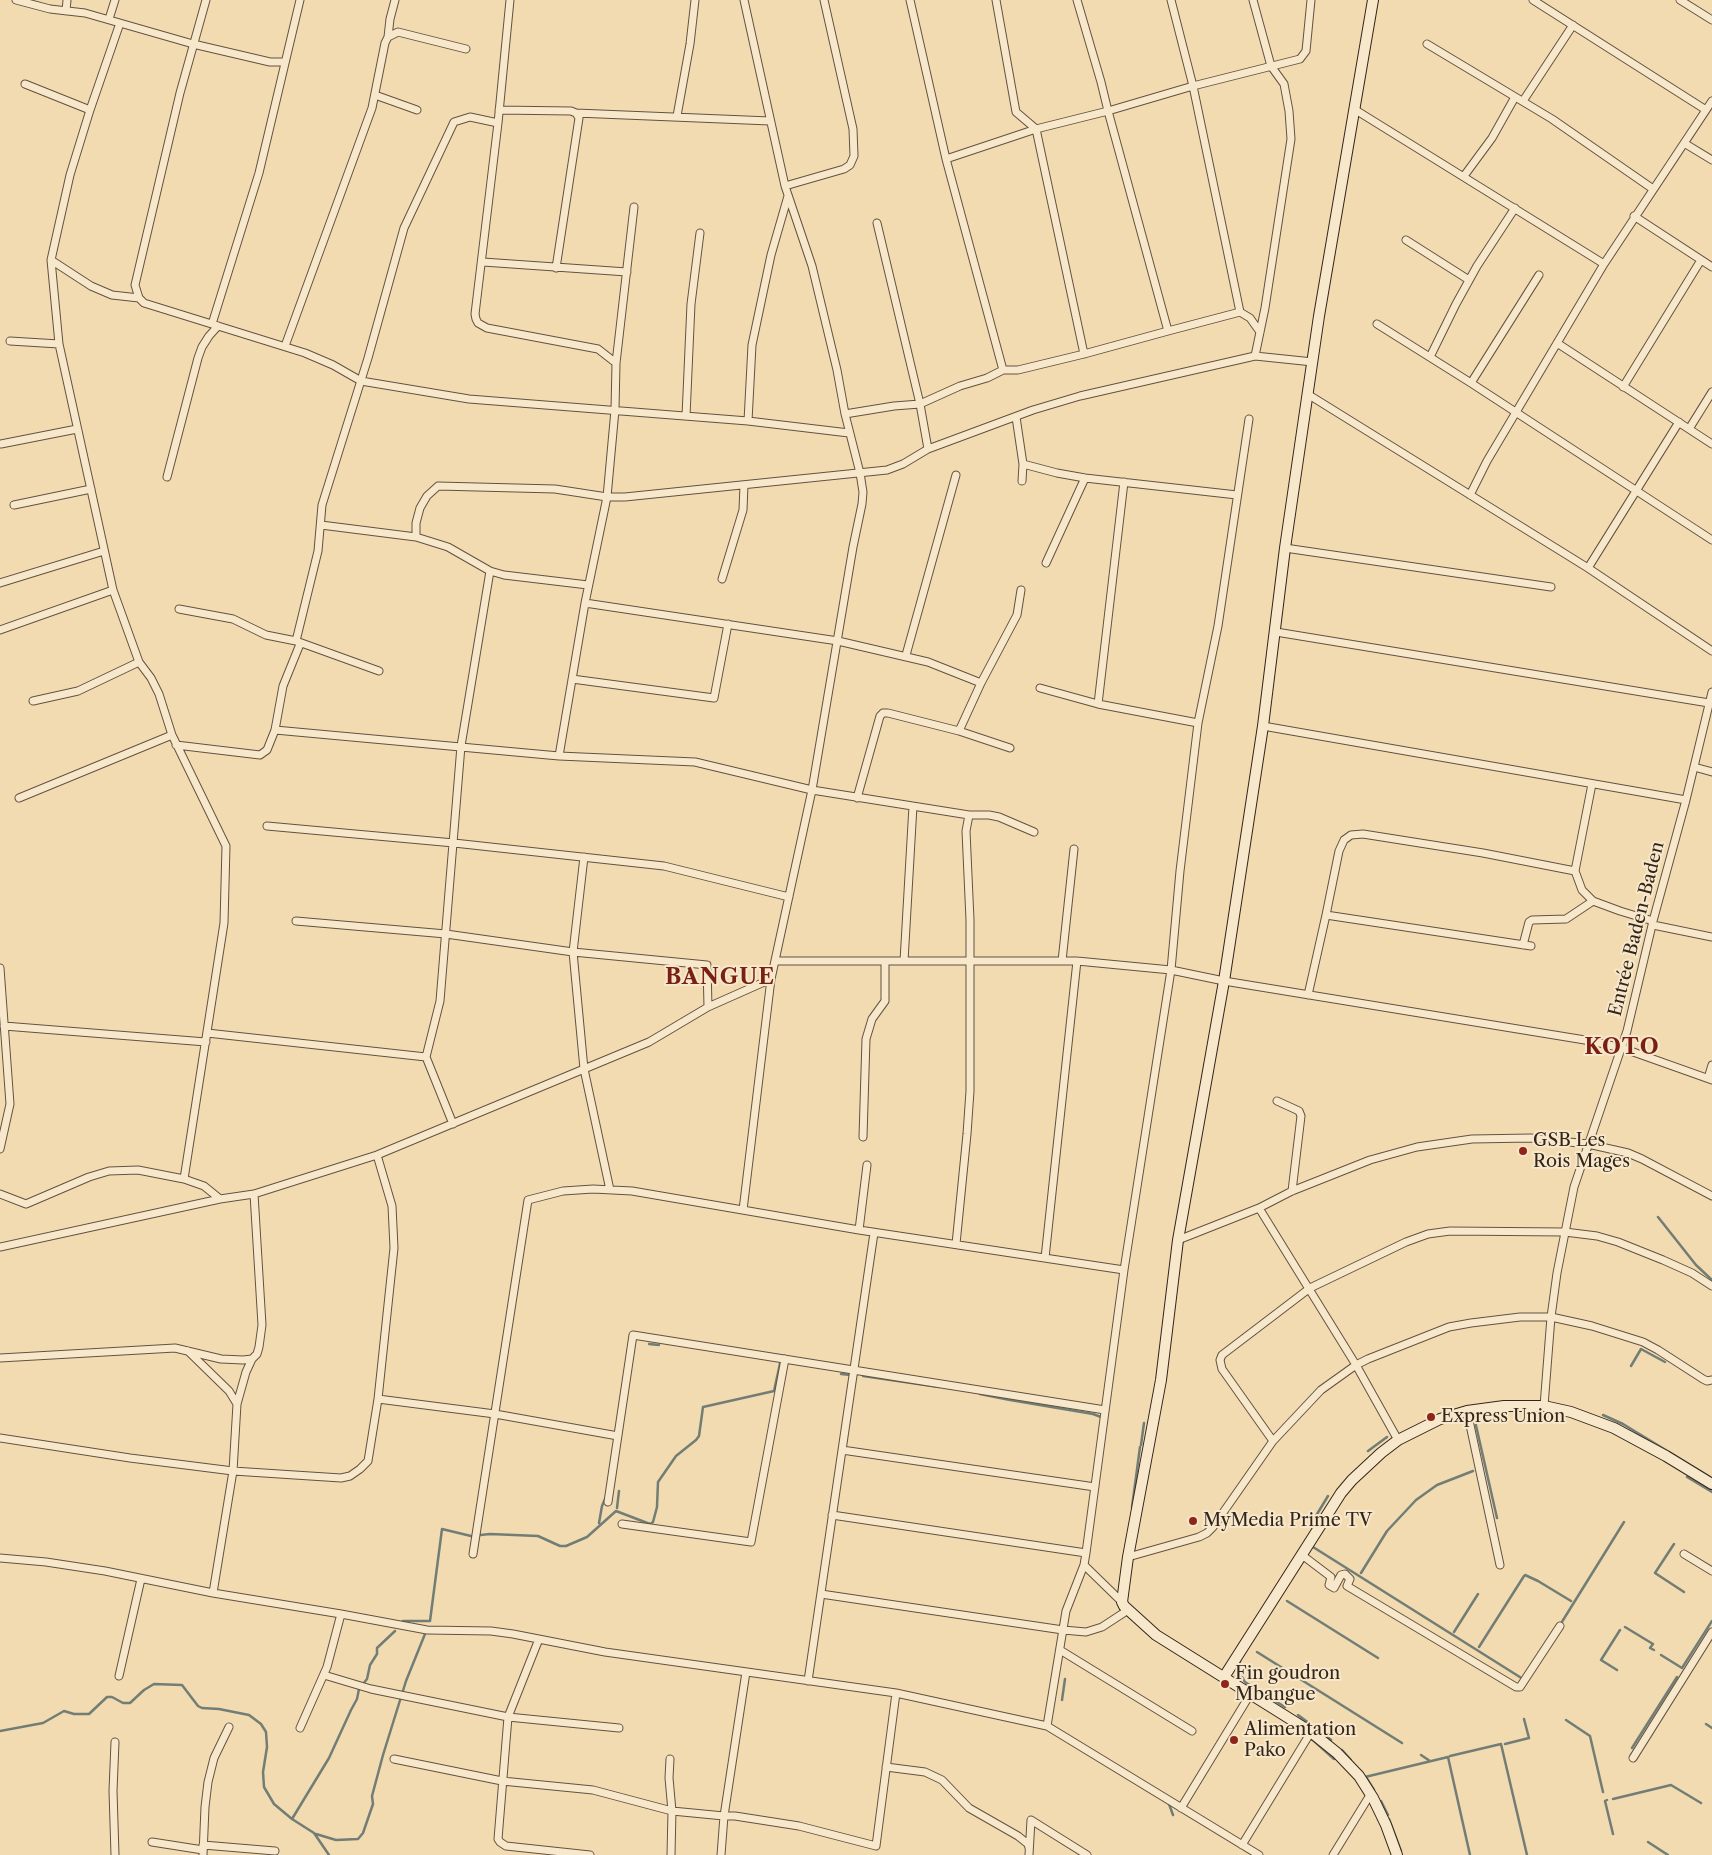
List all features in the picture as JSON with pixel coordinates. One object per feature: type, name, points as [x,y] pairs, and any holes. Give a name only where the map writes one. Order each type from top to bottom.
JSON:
[{"type":"main road","points":[[1373,0],[1313,362],[1285,548],[1263,726],[1224,981],[1178,1240],[1161,1380],[1128,1557],[1125,1606],[1156,1635],[1311,1732],[1349,1764],[1359,1776],[1386,1825],[1397,1855]]},
{"type":"main road","points":[[1224,1677],[1352,1480],[1398,1440],[1440,1419],[1466,1411],[1504,1406],[1544,1406],[1586,1416],[1614,1428],[1666,1456],[1712,1484]]},
{"type":"street","points":[[16,0],[50,10],[85,13],[193,44],[270,62],[284,62]]},
{"type":"street","points":[[66,11],[67,0]]},
{"type":"street","points":[[109,20],[115,0]]},
{"type":"street","points":[[206,0],[193,44],[135,285],[139,298],[144,303],[305,353],[333,365],[361,381],[468,399],[748,420],[849,433]]},
{"type":"street","points":[[167,477],[198,358],[215,325],[259,172],[300,0]]},
{"type":"street","points":[[285,346],[334,215],[375,95],[395,0]]},
{"type":"street","points":[[510,0],[483,262],[475,314],[478,323],[487,328],[598,348],[616,362]]},
{"type":"street","points":[[677,116],[696,0]]},
{"type":"street","points":[[743,1210],[770,980],[812,790],[863,492],[812,266],[785,186],[744,0]]},
{"type":"street","points":[[785,186],[844,169],[850,165],[854,156],[854,129],[824,0]]},
{"type":"street","points":[[910,0],[946,159],[1003,370]]},
{"type":"street","points":[[996,0],[1016,112],[1036,129],[1084,354]]},
{"type":"street","points":[[1077,0],[1102,82],[1108,111],[1168,331]]},
{"type":"street","points":[[1170,0],[1193,86],[1240,312]]},
{"type":"street","points":[[1253,0],[1271,66],[1284,84],[1290,111],[1292,139],[1255,356]]},
{"type":"street","points":[[946,159],[1036,129],[1300,59],[1306,51],[1311,0]]},
{"type":"street","points":[[1534,0],[1706,110]]},
{"type":"street","points":[[1680,0],[1712,20]]},
{"type":"street","points":[[120,23],[70,175],[51,260],[59,344],[113,590],[139,662],[151,678],[159,694],[176,745],[226,846],[224,923],[184,1179]]},
{"type":"street","points":[[1523,102],[1573,25]]},
{"type":"street","points":[[388,37],[398,32],[466,49]]},
{"type":"street","points":[[1427,44],[1552,119],[1653,189]]},
{"type":"street","points":[[25,84],[90,110]]},
{"type":"street","points":[[375,95],[417,110]]},
{"type":"street","points":[[1464,176],[1492,138],[1515,97]]},
{"type":"street","points":[[1470,495],[1487,461],[1604,264],[1634,216],[1712,101]]},
{"type":"street","points":[[1354,109],[1604,264]]},
{"type":"street","points":[[499,110],[571,111],[576,114],[677,116],[770,121]]},
{"type":"street","points":[[556,268],[579,118],[576,114]]},
{"type":"street","points":[[176,745],[260,755],[266,750],[274,730],[283,686],[298,642],[318,551],[324,500],[361,381],[404,228],[445,137],[454,122],[470,117],[498,122]]},
{"type":"street","points":[[1684,143],[1712,160]]},
{"type":"street","points":[[748,420],[752,345],[771,255],[788,196]]},
{"type":"street","points":[[558,756],[588,585],[607,497],[615,410],[616,362],[634,207]]},
{"type":"street","points":[[1430,357],[1470,280],[1501,227],[1515,208]]},
{"type":"street","points":[[1634,216],[1712,267]]},
{"type":"street","points":[[877,223],[920,404],[928,449]]},
{"type":"street","points":[[686,416],[691,304],[700,233]]},
{"type":"street","points":[[1406,240],[1470,280]]},
{"type":"street","points":[[51,260],[91,286],[112,295],[139,298]]},
{"type":"street","points":[[1623,387],[1701,260]]},
{"type":"street","points":[[483,262],[627,272]]},
{"type":"street","points":[[1471,383],[1539,275]]},
{"type":"street","points":[[845,414],[920,404],[1003,370],[1018,370],[1084,354],[1240,312],[1250,318],[1260,332]]},
{"type":"street","points":[[1377,324],[1712,540]]},
{"type":"street","points":[[10,342],[59,344]]},
{"type":"street","points":[[1557,343],[1712,444]]},
{"type":"street","points":[[416,537],[416,523],[420,508],[427,496],[438,486],[555,489],[607,497],[625,497],[860,473],[895,468],[928,449],[1080,396],[1255,356],[1313,362]]},
{"type":"street","points":[[1689,429],[1712,392]]},
{"type":"street","points":[[1309,395],[1588,568],[1712,650]]},
{"type":"street","points":[[1016,417],[1023,464],[1022,481]]},
{"type":"street","points":[[1047,1726],[1066,1611],[1084,1565],[1086,1553],[1124,1270],[1171,970],[1180,870],[1198,723],[1218,626],[1249,419]]},
{"type":"street","points":[[1588,568],[1679,422]]},
{"type":"street","points":[[1,444],[77,430]]},
{"type":"street","points":[[1023,464],[1085,478],[1237,495]]},
{"type":"street","points":[[906,655],[956,475]]},
{"type":"street","points":[[1046,563],[1085,478]]},
{"type":"street","points":[[1098,704],[1124,482]]},
{"type":"street","points":[[722,579],[743,510],[744,485]]},
{"type":"street","points":[[14,505],[91,489]]},
{"type":"street","points":[[321,525],[416,537],[448,547],[490,570],[504,575],[588,585]]},
{"type":"street","points":[[1285,548],[1551,587]]},
{"type":"street","points":[[0,583],[104,551]]},
{"type":"street","points":[[453,1124],[426,1057],[440,1001],[461,746],[490,570]]},
{"type":"street","points":[[0,630],[113,590]]},
{"type":"street","points":[[959,730],[980,683],[1017,615],[1021,590]]},
{"type":"street","points":[[585,603],[838,641],[906,655],[980,683]]},
{"type":"street","points":[[179,609],[233,619],[266,634],[298,642],[379,671]]},
{"type":"street","points":[[572,679],[714,698],[728,624]]},
{"type":"street","points":[[1276,632],[1709,702]]},
{"type":"street","points":[[33,701],[78,692],[139,662]]},
{"type":"street","points":[[1040,688],[1098,704],[1198,723]]},
{"type":"street","name":"Entrée Baden-Baden","points":[[1544,1406],[1551,1317],[1574,1187],[1622,1048],[1712,692]]},
{"type":"street","points":[[857,798],[880,716],[888,712],[959,730],[1010,748]]},
{"type":"street","points":[[1263,726],[1686,800]]},
{"type":"street","points":[[274,730],[558,756],[695,762],[812,790],[969,815],[994,816],[1034,832]]},
{"type":"street","points":[[19,798],[172,735]]},
{"type":"street","points":[[1694,768],[1712,772]]},
{"type":"street","points":[[1592,784],[1575,871],[1582,890],[1594,901],[1653,923],[1712,937]]},
{"type":"street","points":[[904,961],[913,806]]},
{"type":"street","points":[[956,1244],[970,1091],[970,920],[966,831],[969,815]]},
{"type":"street","points":[[267,826],[454,843],[664,866],[789,897]]},
{"type":"street","points":[[1308,995],[1339,850],[1344,840],[1352,834],[1483,853],[1575,871]]},
{"type":"street","points":[[1062,961],[1074,849]]},
{"type":"street","points":[[584,857],[572,952],[584,1069],[610,1190]]},
{"type":"street","points":[[1326,915],[1527,946],[1529,922],[1532,920],[1566,919],[1594,901]]},
{"type":"street","points":[[296,921],[446,934],[572,952],[707,965],[708,1007]]},
{"type":"street","points":[[775,961],[1077,961],[1171,970],[1224,981],[1566,1036],[1622,1048],[1710,1079],[1712,1065]]},
{"type":"street","points":[[863,1137],[866,1038],[872,1018],[885,1001],[885,961]]},
{"type":"street","points":[[1045,1258],[1077,961]]},
{"type":"street","points":[[0,968],[10,1104],[0,1149]]},
{"type":"street","points":[[0,1247],[220,1199],[254,1194],[377,1155],[649,1042],[708,1007],[770,980]]},
{"type":"street","points":[[4,1026],[206,1042]]},
{"type":"street","points":[[207,1033],[426,1057]]},
{"type":"street","points":[[1277,1101],[1299,1112],[1301,1116],[1292,1191]]},
{"type":"street","points":[[1178,1240],[1259,1208],[1292,1191],[1370,1160],[1417,1147],[1472,1139],[1531,1138],[1588,1144],[1628,1153],[1712,1196]]},
{"type":"street","points":[[0,1438],[130,1458],[233,1471],[341,1478],[350,1476],[368,1462],[378,1399],[394,1248],[392,1206],[377,1155]]},
{"type":"street","points":[[859,1230],[867,1165]]},
{"type":"street","points":[[0,1194],[26,1204],[89,1177],[110,1171],[138,1170],[184,1179],[204,1186],[220,1199]]},
{"type":"street","points":[[473,1554],[528,1200],[563,1191],[610,1190],[650,1193],[859,1230],[1124,1270]]},
{"type":"street","points":[[213,1593],[233,1471],[237,1404],[246,1372],[259,1348],[262,1325],[254,1194]]},
{"type":"street","points":[[1259,1208],[1310,1288],[1398,1440]]},
{"type":"street","points":[[1272,1441],[1222,1369],[1220,1360],[1222,1355],[1310,1288],[1406,1242],[1428,1234],[1450,1231],[1565,1232],[1596,1236],[1618,1242],[1692,1273],[1712,1286]]},
{"type":"street","points":[[808,1681],[874,1232]]},
{"type":"street","points":[[1128,1557],[1199,1537],[1207,1533],[1272,1441],[1322,1390],[1356,1365],[1449,1327],[1520,1317],[1551,1317],[1592,1326],[1643,1342],[1702,1379],[1712,1380]]},
{"type":"street","points":[[608,1502],[633,1335],[1105,1410]]},
{"type":"street","points":[[0,1358],[175,1348],[221,1359],[252,1359]]},
{"type":"street","points":[[187,1351],[229,1390],[237,1404]]},
{"type":"street","points":[[622,1524],[750,1542],[785,1359]]},
{"type":"street","points":[[378,1399],[495,1414],[618,1436]]},
{"type":"street","points":[[1466,1411],[1500,1565]]},
{"type":"street","points":[[842,1450],[1095,1486]]},
{"type":"street","points":[[832,1515],[1086,1553]]},
{"type":"street","points":[[1684,1554],[1712,1571]]},
{"type":"street","points":[[1302,1555],[1331,1576],[1329,1585],[1334,1588],[1341,1575],[1345,1574],[1350,1579],[1347,1586],[1516,1687],[1520,1687],[1560,1626]]},
{"type":"street","points":[[0,1558],[46,1562],[105,1571],[213,1593],[427,1630],[513,1634],[605,1652],[896,1693],[1047,1726],[1259,1855]]},
{"type":"street","points":[[821,1594],[1086,1632],[1102,1627],[1125,1606],[1084,1565]]},
{"type":"street","points":[[119,1676],[141,1579]]},
{"type":"street","points":[[300,1728],[324,1675],[341,1614]]},
{"type":"street","points":[[1633,1758],[1712,1632]]},
{"type":"street","points":[[539,1639],[508,1717],[502,1782],[500,1842],[506,1846],[590,1855]]},
{"type":"street","points":[[1060,1650],[1192,1732]]},
{"type":"street","points":[[722,1855],[724,1816],[746,1672]]},
{"type":"street","points":[[324,1675],[371,1689],[508,1717],[619,1728]]},
{"type":"street","points":[[394,1759],[502,1782],[593,1790],[672,1811],[735,1816],[799,1826],[876,1846],[896,1693]]},
{"type":"street","points":[[1182,1808],[1251,1693]]},
{"type":"street","points":[[203,1850],[208,1782],[214,1758],[229,1727]]},
{"type":"street","points":[[1242,1845],[1311,1732]]},
{"type":"street","points":[[115,1742],[115,1855]]},
{"type":"street","points":[[670,1759],[671,1855]]},
{"type":"street","points":[[886,1767],[925,1772],[942,1780],[969,1808],[1018,1836],[1028,1844],[1029,1851]]},
{"type":"street","points":[[1332,1855],[1370,1795]]},
{"type":"street","points":[[1029,1851],[1031,1820],[1087,1855]]},
{"type":"street","points":[[152,1842],[203,1850],[275,1851]]},
{"type":"waterway","points":[[1658,1217],[1696,1265],[1712,1280]]},
{"type":"waterway","points":[[649,1344],[659,1345]]},
{"type":"waterway","points":[[1631,1366],[1641,1349],[1665,1362]]},
{"type":"waterway","points":[[400,1623],[403,1621],[430,1621],[442,1529],[471,1536],[490,1534],[538,1536],[560,1546],[566,1546],[587,1537],[616,1511],[650,1524],[653,1522],[657,1507],[658,1482],[676,1456],[699,1436],[703,1407],[774,1391],[781,1359]]},
{"type":"waterway","points":[[841,1374],[851,1375]]},
{"type":"waterway","points":[[863,1376],[939,1387]]},
{"type":"waterway","points":[[980,1394],[1101,1417]]},
{"type":"waterway","points":[[1603,1415],[1623,1424],[1710,1477]]},
{"type":"waterway","points":[[1475,1421],[1497,1518]]},
{"type":"waterway","points":[[1141,1445],[1144,1423]]},
{"type":"waterway","points":[[1368,1451],[1387,1437]]},
{"type":"waterway","points":[[1132,1507],[1140,1447]]},
{"type":"waterway","points":[[1361,1573],[1387,1531],[1416,1500],[1437,1485],[1473,1471]]},
{"type":"waterway","points":[[1687,1477],[1712,1492]]},
{"type":"waterway","points":[[617,1508],[619,1491]]},
{"type":"waterway","points":[[1311,1524],[1328,1496]]},
{"type":"waterway","points":[[599,1523],[605,1499]]},
{"type":"waterway","points":[[1560,1625],[1624,1522]]},
{"type":"waterway","points":[[1674,1544],[1655,1573],[1684,1592]]},
{"type":"waterway","points":[[1313,1547],[1523,1679]]},
{"type":"waterway","points":[[1525,1575],[1571,1601]]},
{"type":"waterway","points":[[1479,1647],[1524,1576]]},
{"type":"waterway","points":[[1454,1632],[1478,1594]]},
{"type":"waterway","points":[[1287,1601],[1378,1658]]},
{"type":"waterway","points":[[1661,1655],[1682,1668],[1712,1621]]},
{"type":"waterway","points":[[1625,1627],[1653,1644],[1650,1648],[1654,1650]]},
{"type":"waterway","points":[[1617,1670],[1601,1660],[1620,1630]]},
{"type":"waterway","points":[[292,1819],[329,1758],[357,1699],[359,1689],[367,1679],[370,1665],[377,1654],[377,1648],[395,1631]]},
{"type":"waterway","points":[[316,1834],[336,1840],[358,1839],[363,1833],[373,1804],[372,1796],[383,1755],[406,1681],[425,1634]]},
{"type":"waterway","points":[[1257,1652],[1402,1743]]},
{"type":"waterway","points":[[1241,1658],[1238,1668],[1245,1682],[1251,1686]]},
{"type":"waterway","points":[[1632,1748],[1677,1677]]},
{"type":"waterway","points":[[1062,1700],[1065,1679]]},
{"type":"waterway","points":[[0,1731],[43,1723],[64,1711],[74,1714],[89,1714],[107,1697],[112,1697],[123,1703],[130,1703],[144,1690],[154,1684],[182,1685],[198,1706],[202,1708],[219,1709],[249,1715],[261,1724],[266,1732],[267,1747],[263,1772],[264,1787],[274,1804],[292,1819],[314,1833],[329,1855]]},
{"type":"waterway","points":[[1267,1696],[1285,1707]]},
{"type":"waterway","points":[[1298,1715],[1317,1729]]},
{"type":"waterway","points":[[1505,1744],[1529,1738],[1524,1719]]},
{"type":"waterway","points":[[1566,1720],[1590,1736],[1603,1792]]},
{"type":"waterway","points":[[1706,1724],[1712,1728]]},
{"type":"waterway","points":[[1293,1727],[1314,1741],[1334,1759]]},
{"type":"waterway","points":[[1324,1734],[1331,1740]]},
{"type":"waterway","points":[[1450,1756],[1501,1744],[1527,1855]]},
{"type":"waterway","points":[[1342,1750],[1351,1760]]},
{"type":"waterway","points":[[1421,1755],[1430,1761]]},
{"type":"waterway","points":[[1365,1777],[1448,1757],[1470,1855]]},
{"type":"waterway","points":[[1366,1777],[1374,1790]]},
{"type":"waterway","points":[[1613,1799],[1671,1785],[1701,1803]]},
{"type":"waterway","points":[[1607,1800],[1605,1801],[1613,1834]]},
{"type":"waterway","points":[[1381,1801],[1388,1815]]},
{"type":"waterway","points":[[1169,1804],[1173,1815]]},
{"type":"waterway","points":[[1389,1819],[1401,1851]]},
{"type":"waterway","points":[[1648,1842],[1668,1855]]},
{"type":"place","name":"GSB Les Rois Mages","points":[[1523,1151]]},
{"type":"place","name":"Express Union","points":[[1431,1417]]},
{"type":"place","name":"MyMedia Prime TV","points":[[1193,1521]]},
{"type":"place","name":"Fin goudron Mbangue","points":[[1225,1684]]},
{"type":"place","name":"Alimentation Pako","points":[[1234,1740]]},
{"type":"district","name":"BANGUE","points":[[720,978]]},
{"type":"district","name":"KOTO","points":[[1622,1048]]}]
